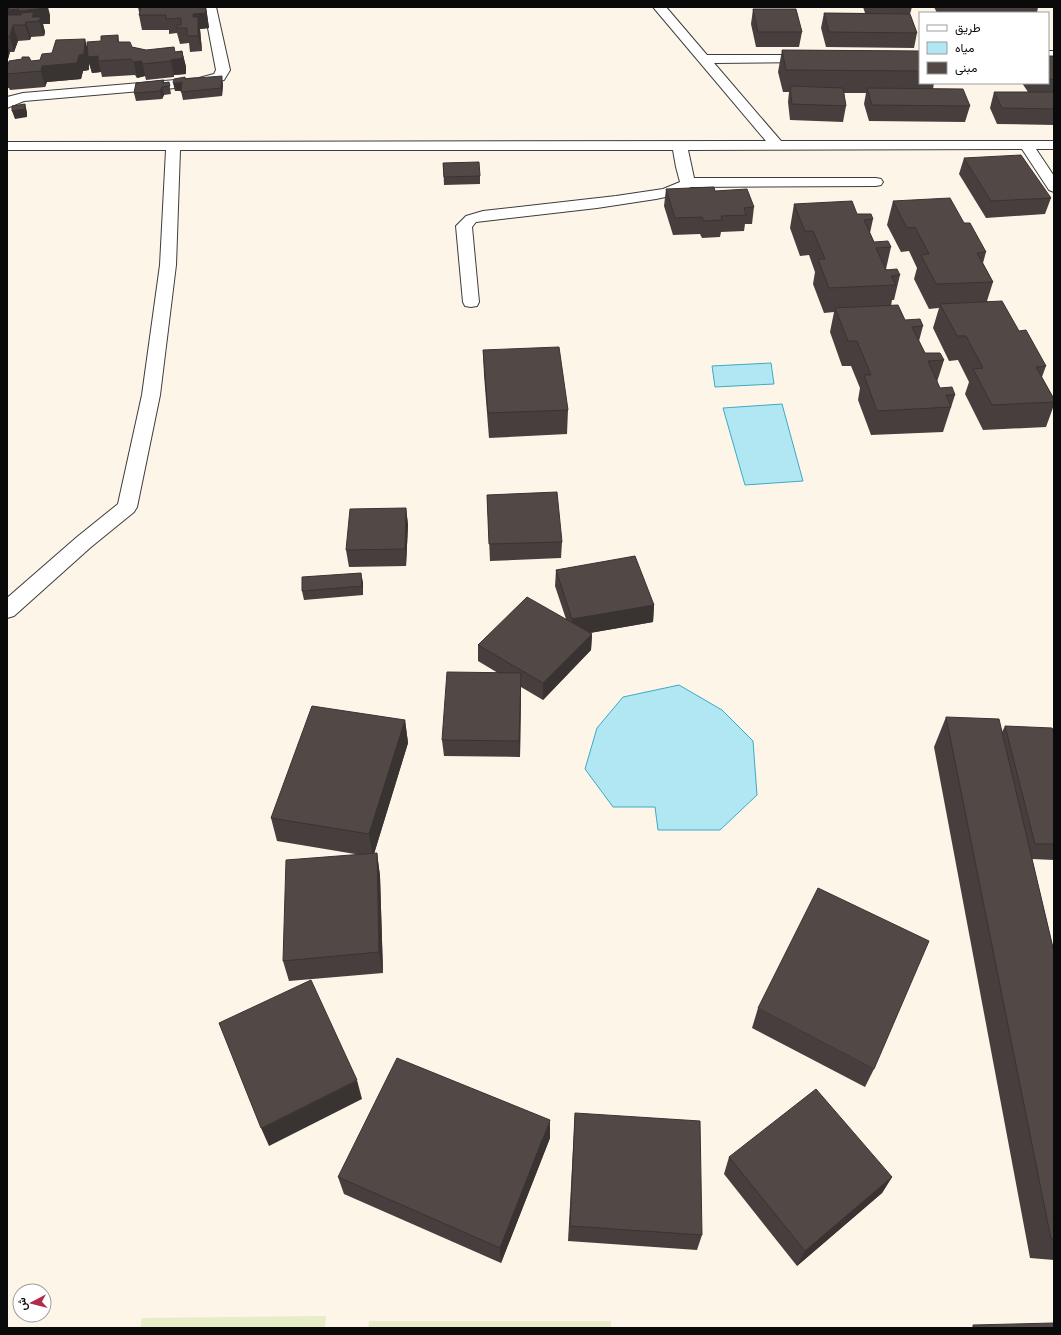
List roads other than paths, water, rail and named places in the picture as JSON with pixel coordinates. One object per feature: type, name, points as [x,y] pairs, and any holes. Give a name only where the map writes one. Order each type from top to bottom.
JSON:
[{"type":"street","points":[[7,104],[12,100],[23,97],[199,82],[219,77],[223,70],[210,7]]},
{"type":"street","points":[[659,7],[777,145]]},
{"type":"street","points":[[703,59],[819,57]]},
{"type":"street","points":[[680,145],[683,168],[688,182]]},
{"type":"street","points":[[1026,145],[1054,187]]},
{"type":"street","points":[[7,146],[1054,145]]},
{"type":"street","points":[[7,610],[84,542],[127,507],[151,395],[168,265],[173,146]]},
{"type":"street","points":[[471,302],[464,226],[471,219],[483,216],[587,206],[666,192],[682,187],[688,182],[876,182]]},
{"type":"water","points":[[771,363],[774,384],[715,387],[712,366]]},
{"type":"water","points":[[782,404],[803,481],[745,485],[723,408]]},
{"type":"water","points":[[679,685],[722,710],[753,741],[757,795],[720,830],[658,830],[655,807],[613,807],[585,769],[597,728],[623,697]]}]
